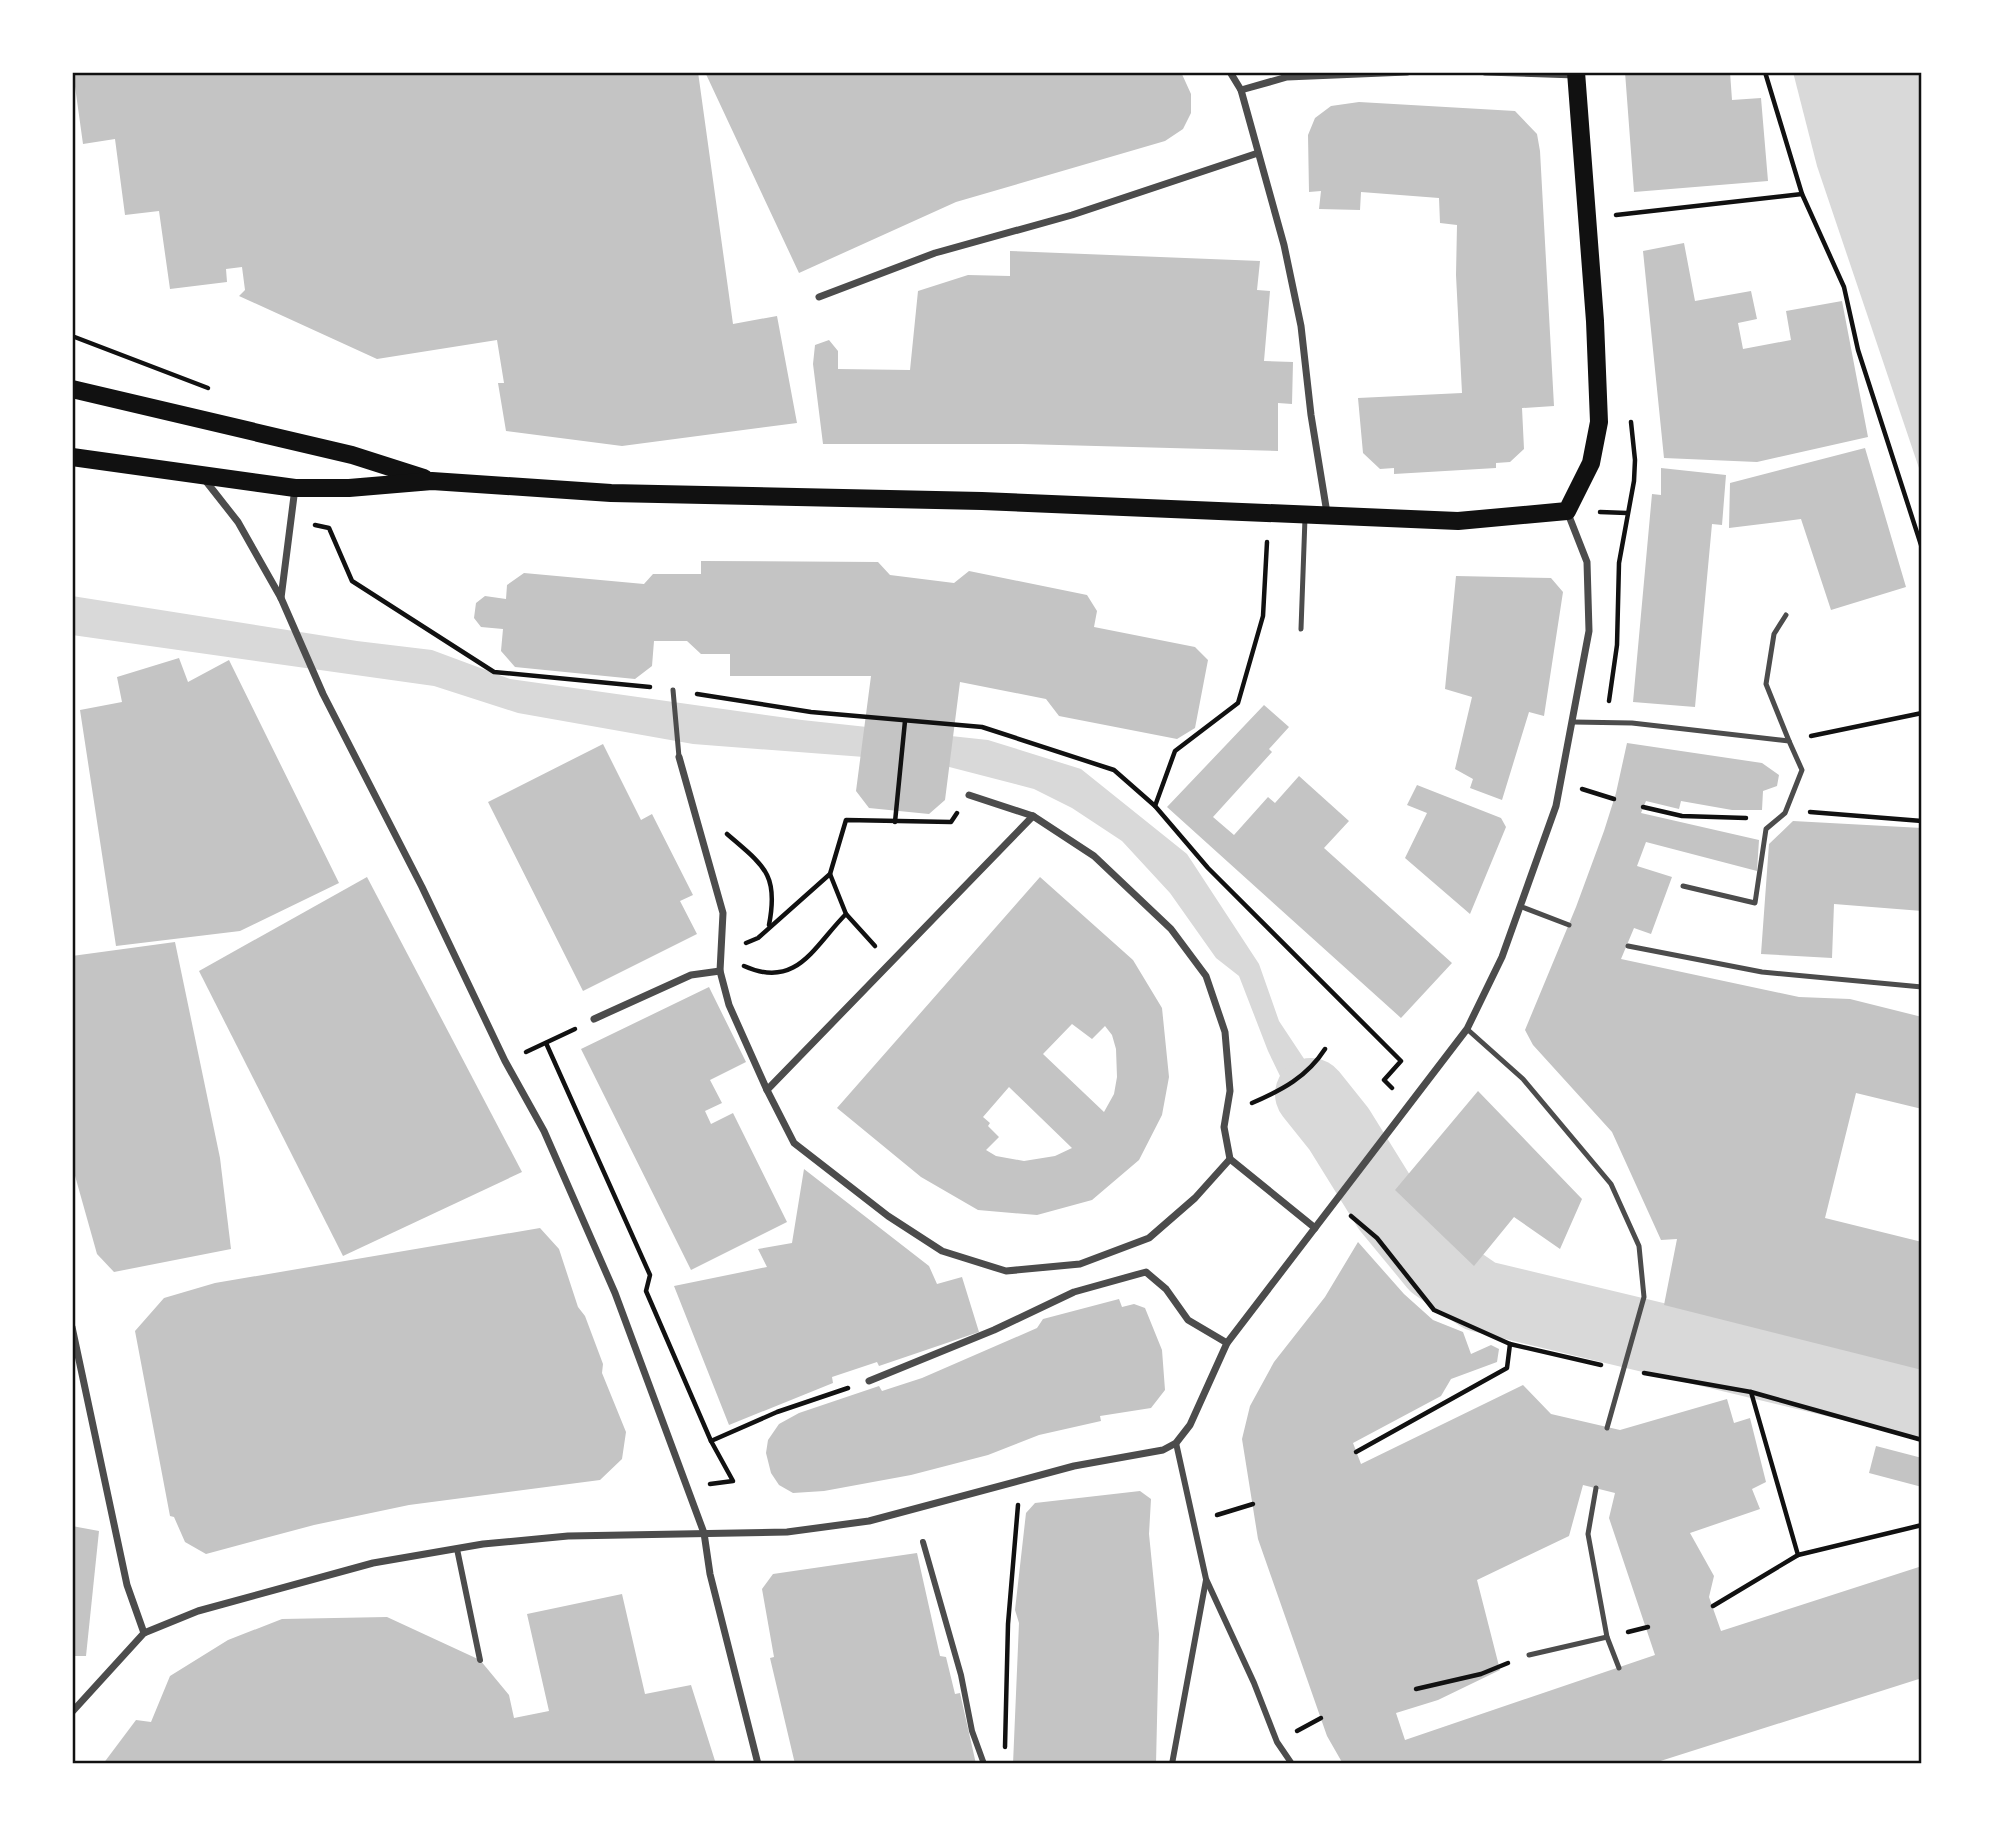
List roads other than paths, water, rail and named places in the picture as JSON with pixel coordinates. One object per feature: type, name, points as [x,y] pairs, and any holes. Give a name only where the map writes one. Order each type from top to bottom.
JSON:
[{"type":"main road","points":[[72,457],[295,488],[349,488],[432,481],[611,493],[982,501],[1458,522],[1567,511],[1591,463],[1599,422],[1595,321],[1576,74]]},
{"type":"main road","points":[[72,390],[327,448],[432,481]]},
{"type":"street","points":[[1230,72],[1241,90],[1284,245],[1301,326],[1311,415],[1328,516]]},
{"type":"street","points":[[1241,90],[1287,77],[1407,72]]},
{"type":"street","points":[[1485,72],[1576,74]]},
{"type":"street","points":[[819,297],[935,253],[1072,215],[1258,153]]},
{"type":"street","points":[[201,475],[237,522],[283,602],[323,694],[422,887],[505,1062],[544,1131],[615,1293],[704,1533],[710,1574],[758,1764]]},
{"type":"street","points":[[283,602],[295,488]]},
{"type":"street","points":[[72,1712],[144,1633],[198,1611],[373,1563],[457,1549],[568,1536],[787,1532],[869,1521],[1074,1466],[1164,1450],[1176,1443],[1190,1425],[1227,1343],[1398,1115],[1467,1029],[1502,957],[1522,907],[1561,782],[1589,631],[1587,562],[1567,511]]},
{"type":"street","points":[[679,757],[723,913],[720,971],[729,1005],[767,1090],[794,1143],[888,1216],[942,1251],[1006,1271],[1080,1265],[1149,1238],[1195,1198],[1230,1160]]},
{"type":"street","points":[[968,795],[1032,816],[1094,856],[1171,929],[1206,976],[1225,1032],[1230,1091],[1224,1127],[1230,1160],[1315,1228]]},
{"type":"street","points":[[767,1090],[1032,816]]},
{"type":"street","points":[[594,1019],[691,975],[720,971]]},
{"type":"street","points":[[869,1381],[994,1330],[1074,1292],[1146,1272],[1166,1289],[1188,1320],[1227,1343]]},
{"type":"street","points":[[72,1326],[127,1585],[144,1633]]},
{"type":"street","points":[[1176,1443],[1206,1579],[1277,1742],[1292,1764]]},
{"type":"street","points":[[923,1542],[961,1675],[972,1731],[984,1764]]},
{"type":"street","points":[[457,1549],[480,1660]]},
{"type":"street","points":[[1172,1764],[1206,1579]]},
{"type":"lane","points":[[1301,629],[1305,515]]},
{"type":"lane","points":[[1683,886],[1755,903],[1766,829],[1785,813],[1802,770],[1766,684],[1774,635],[1786,615]]},
{"type":"lane","points":[[673,690],[679,757]]},
{"type":"lane","points":[[1573,722],[1632,723],[1789,741]]},
{"type":"lane","points":[[1522,907],[1569,925]]},
{"type":"lane","points":[[1628,946],[1762,972],[1922,987]]},
{"type":"lane","points":[[1467,1029],[1523,1079],[1611,1184],[1639,1246],[1644,1297],[1607,1428]]},
{"type":"lane","points":[[1596,1488],[1588,1534],[1607,1637],[1619,1668]]},
{"type":"lane","points":[[1529,1655],[1607,1637]]},
{"type":"waterway","points":[[1311,1094],[1339,1129],[1388,1208],[1435,1265],[1480,1296],[1922,1402]]}]
